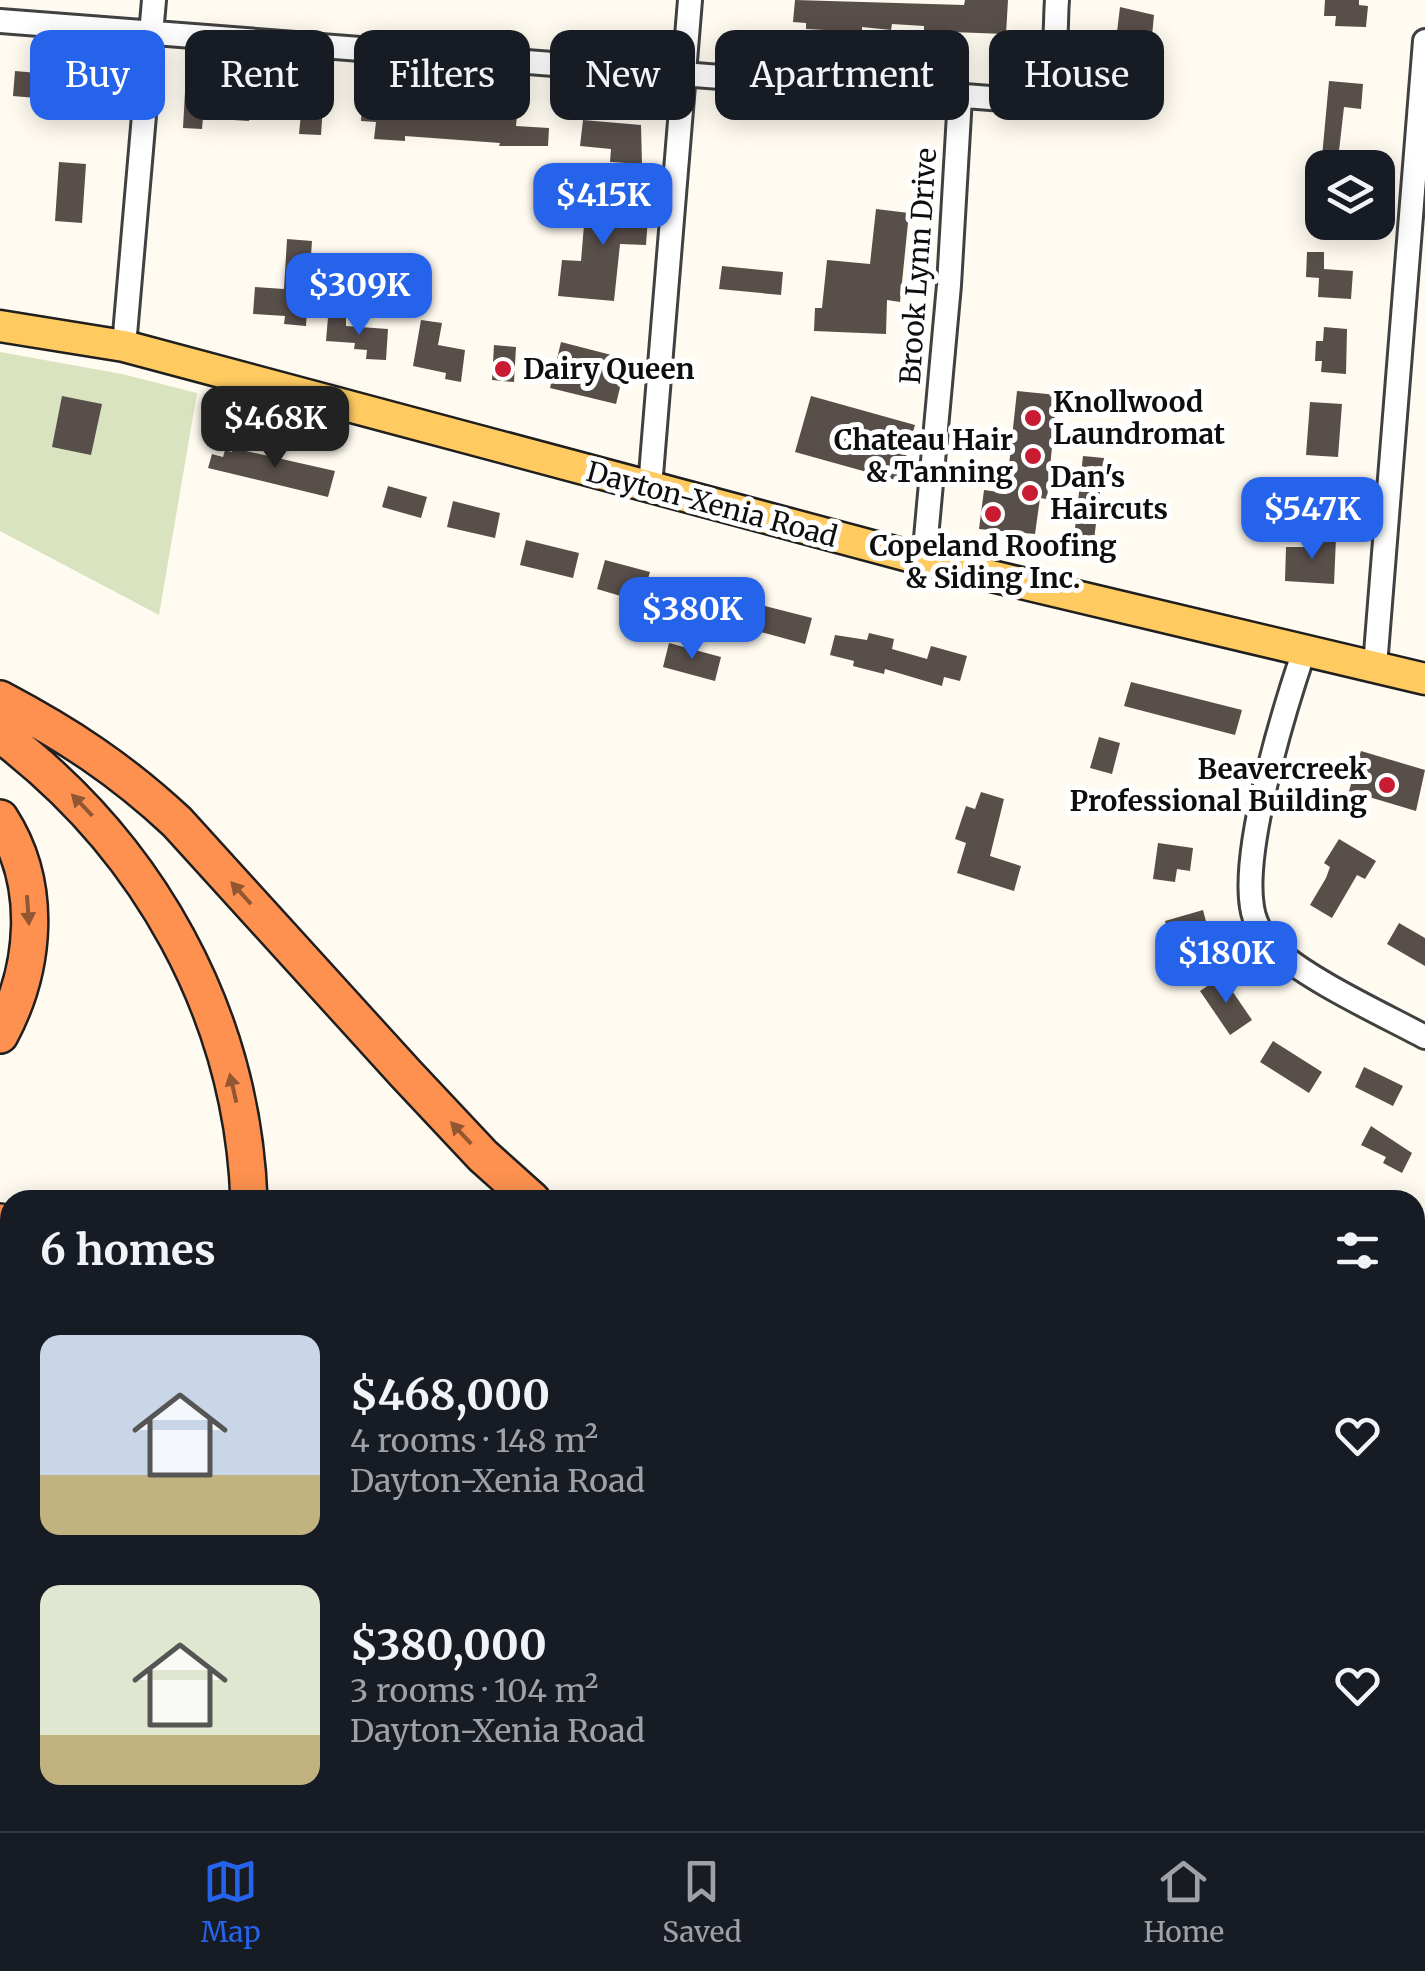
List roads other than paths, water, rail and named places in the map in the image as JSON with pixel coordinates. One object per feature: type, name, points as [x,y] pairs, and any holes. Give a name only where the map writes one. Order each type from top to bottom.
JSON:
[{"type":"highway","points":[[0,699],[71,736],[136,784],[177,822],[406,1074],[521,1190]]},
{"type":"highway","points":[[0,734],[34,760],[95,818],[127,856],[174,929],[222,1044],[236,1101],[248,1190]]},
{"type":"highway","points":[[0,818],[18,855],[30,913],[24,977],[0,1035]]},
{"type":"main road","name":"Dayton-Xenia Road","points":[[0,326],[124,346],[924,560],[1425,678]]},
{"type":"street","points":[[152,30],[154,0]]},
{"type":"street","points":[[688,30],[690,0]]},
{"type":"street","points":[[969,96],[1024,99],[1043,87],[1052,70],[1057,0]]},
{"type":"street","points":[[0,21],[124,30]]},
{"type":"street","points":[[165,33],[550,63]]},
{"type":"street","points":[[1375,666],[1425,42]]},
{"type":"street","points":[[124,346],[144,120]]},
{"type":"street","points":[[650,487],[680,120]]},
{"type":"street","name":"Brook Lynn Drive","points":[[924,560],[949,285],[959,120]]},
{"type":"street","points":[[1304,651],[1286,704],[1256,835],[1250,882],[1256,923],[1283,955],[1425,1038]]},
{"type":"place","name":"Dairy Queen","points":[[503,369]]},
{"type":"place","name":"Knollwood Laundromat","points":[[1033,418]]},
{"type":"place","name":"Chateau Hair & Tanning","points":[[1033,456]]},
{"type":"place","name":"Dan's Haircuts","points":[[1030,493]]},
{"type":"place","name":"Copeland Roofing & Siding Inc.","points":[[993,514]]},
{"type":"place","name":"Beavercreek Professional Building","points":[[1387,785]]}]
